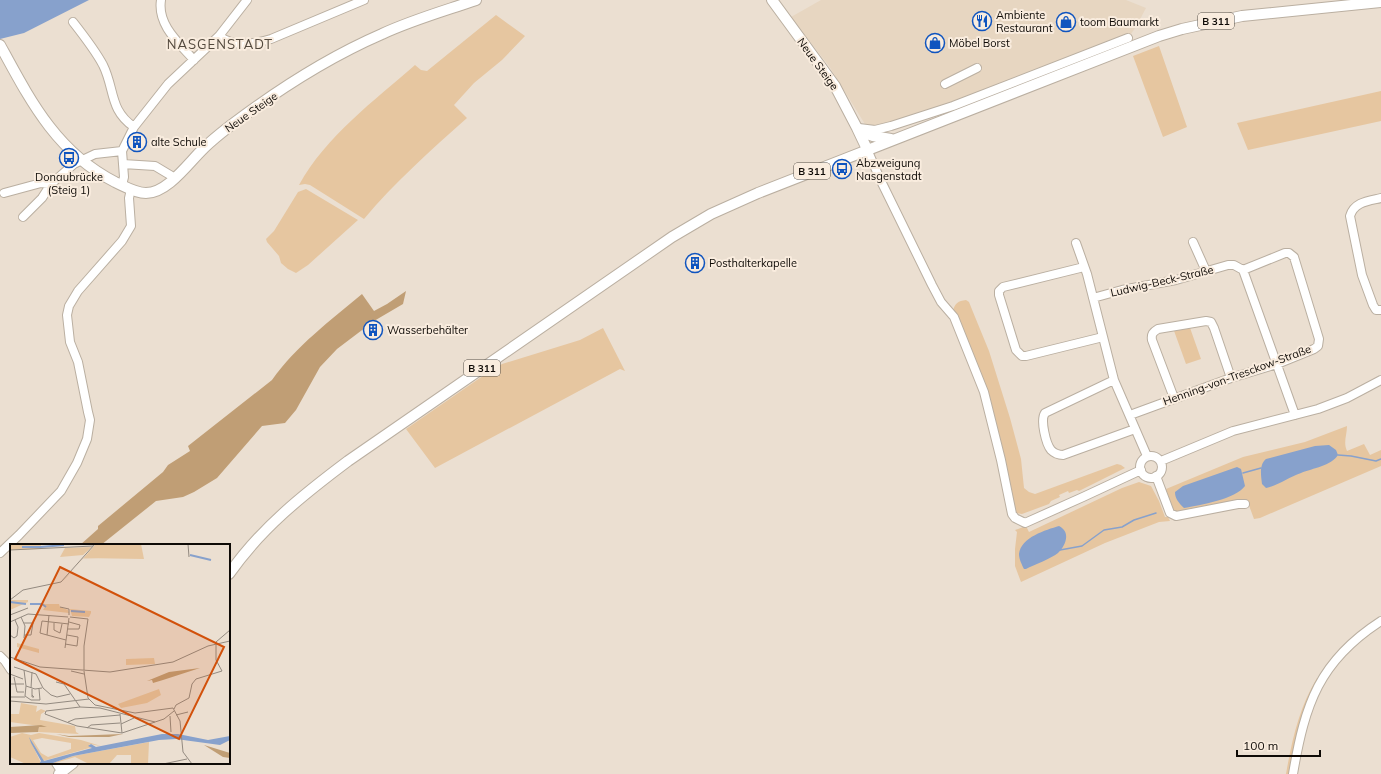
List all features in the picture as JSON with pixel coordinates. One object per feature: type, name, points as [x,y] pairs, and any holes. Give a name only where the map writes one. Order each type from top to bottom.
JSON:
[{"type":"main road","name":"Neue Steige","points":[[0,45],[28,96],[48,126],[82,160],[109,179],[126,187],[145,193],[161,189],[175,178],[204,148],[243,117],[303,77],[345,52],[406,23],[476,0]]},
{"type":"main road","name":"Neue Steige","points":[[772,0],[835,86],[867,149]]},
{"type":"main road","name":"B 311","points":[[230,573],[255,540],[310,489],[400,424],[672,237],[691,225],[736,202],[867,149],[1106,56],[1182,29],[1242,16],[1381,2]]},
{"type":"main road","points":[[858,130],[874,137],[893,139]]},
{"type":"main road","points":[[60,771],[71,764]]},
{"type":"street","points":[[161,0],[162,17],[168,30],[194,60]]},
{"type":"street","points":[[0,553],[61,491],[77,463],[87,438],[89,416],[78,362],[70,342],[67,315],[78,291],[122,241],[131,226],[129,198],[124,177],[122,151],[134,127],[168,84],[219,36],[247,0]]},
{"type":"street","points":[[219,36],[229,42],[246,44],[256,43],[271,39],[364,0]]},
{"type":"street","points":[[73,22],[104,67],[115,105],[126,122],[134,127]]},
{"type":"street","points":[[858,130],[875,130],[891,126],[953,106],[1128,38]]},
{"type":"street","points":[[945,84],[977,68]]},
{"type":"street","points":[[867,149],[880,179],[932,285],[941,302],[954,317],[984,392],[1001,460],[1012,514],[1015,518],[1025,523],[1140,470]]},
{"type":"street","points":[[23,217],[42,198],[51,184],[64,172],[82,160],[96,154],[122,151]]},
{"type":"street","points":[[123,164],[155,166],[175,178]]},
{"type":"street","points":[[4,193],[41,183],[51,184]]},
{"type":"street","points":[[1381,198],[1358,204],[1352,210],[1350,216],[1362,275],[1373,305],[1376,310],[1381,310]]},
{"type":"street","points":[[1193,242],[1206,271]]},
{"type":"street","points":[[1076,243],[1093,298],[1114,380],[1147,456]]},
{"type":"street","name":"Henning-von-Tresckow-Straße","points":[[1130,415],[1231,378],[1277,364],[1318,346],[1319,339],[1296,260],[1292,254],[1285,253],[1243,270]]},
{"type":"street","name":"Ludwig-Beck-Straße","points":[[1093,298],[1122,290],[1176,280],[1228,265],[1234,265],[1243,270]]},
{"type":"street","points":[[1084,267],[1003,287],[999,291],[999,296],[1016,350],[1022,356],[1103,336]]},
{"type":"street","points":[[1243,270],[1295,415]]},
{"type":"street","points":[[1174,398],[1152,340],[1151,335],[1158,329],[1206,321],[1210,322],[1214,328],[1231,378]]},
{"type":"street","points":[[1114,380],[1045,413],[1042,421],[1048,445],[1050,449],[1057,454],[1063,454],[1135,429]]},
{"type":"street","points":[[1160,462],[1233,431],[1318,409],[1347,398],[1381,380]]},
{"type":"street","points":[[1140,470],[1141,463],[1147,456],[1153,456],[1160,462],[1161,470],[1156,476]]},
{"type":"street","points":[[1140,470],[1146,476],[1156,476]]},
{"type":"street","points":[[1156,476],[1170,513],[1176,516],[1245,504]]},
{"type":"street","points":[[1292,774],[1297,746],[1306,714],[1322,678],[1344,651],[1381,621]]},
{"type":"street","points":[[0,656],[10,668]]},
{"type":"shaded area","points":[[821,0],[1126,0],[1146,8],[1136,27],[1128,38],[953,106],[868,129],[829,66],[791,17]]},
{"type":"shaded area","points":[[496,15],[525,36],[502,60],[474,83],[454,105],[467,118],[401,179],[364,219],[310,185],[299,185],[310,167],[337,135],[383,92],[415,65],[421,70],[427,71]]},
{"type":"shaded area","points":[[1159,46],[1187,127],[1163,137],[1133,56]]},
{"type":"shaded area","points":[[1381,91],[1381,121],[1248,150],[1237,123]]},
{"type":"shaded area","points":[[306,189],[358,220],[308,265],[296,273],[281,263],[279,256],[266,239],[274,231],[298,192]]},
{"type":"shaded area","points":[[406,291],[403,304],[374,321],[337,349],[320,367],[296,410],[285,423],[262,426],[217,478],[183,497],[156,501],[102,544],[81,544],[98,529],[98,526],[163,472],[168,465],[190,451],[188,446],[272,380],[281,368],[303,345],[362,294],[374,311]]},
{"type":"shaded area","points":[[966,300],[969,302],[989,351],[1010,418],[1021,459],[1024,488],[1035,494],[1117,464],[1125,468],[1079,491],[1077,490],[1069,493],[1068,491],[1059,495],[1060,497],[1051,501],[1049,504],[1022,514],[1016,513],[989,403],[953,311],[957,303]]},
{"type":"shaded area","points":[[1189,325],[1201,359],[1186,364],[1173,328]]},
{"type":"shaded area","points":[[603,328],[625,371],[620,369],[435,468],[406,429],[502,364],[580,340]]},
{"type":"shaded area","points":[[1347,426],[1345,442],[1347,451],[1364,444],[1370,455],[1381,450],[1381,466],[1260,518],[1254,519],[1247,500],[1179,513],[1174,512],[1166,489],[1243,457],[1305,442]]},
{"type":"shaded area","points":[[1139,482],[1151,486],[1165,517],[1168,517],[1170,521],[1159,522],[1105,543],[1021,582],[1015,566],[1017,532],[1015,530],[1026,526],[1029,532],[1122,488]]},
{"type":"shaded area","points":[[1317,678],[1318,681],[1289,774],[1286,774],[1297,724],[1305,701]]},
{"type":"water","points":[[0,0],[89,0],[24,33],[0,39]]},
{"type":"water","points":[[1329,445],[1336,450],[1338,455],[1331,462],[1271,487],[1266,488],[1262,484],[1261,467],[1266,459],[1315,446]]},
{"type":"water","points":[[1237,467],[1241,469],[1245,486],[1240,491],[1217,501],[1184,508],[1179,503],[1175,492],[1183,486]]},
{"type":"water","points":[[1059,526],[1063,529],[1066,535],[1065,543],[1061,550],[1052,557],[1024,569],[1019,554],[1024,543],[1035,535]]},
{"type":"waterway","points":[[1338,455],[1376,461],[1381,459]]},
{"type":"waterway","points":[[1243,473],[1261,468]]},
{"type":"waterway","points":[[1060,550],[1082,546],[1104,530],[1122,527],[1134,520],[1156,513]]},
{"type":"place","name":"Ambiente Restaurant","points":[[982,21]]},
{"type":"place","name":"toom Baumarkt","points":[[1066,22]]},
{"type":"place","name":"Möbel Borst","points":[[935,43]]},
{"type":"place","name":"alte Schule","points":[[137,142]]},
{"type":"place","name":"Donaubrücke (Steig 1)","points":[[69,158]]},
{"type":"place","name":"Abzweigung Nasgenstadt","points":[[842,169]]},
{"type":"place","name":"Posthalterkapelle","points":[[695,263]]},
{"type":"place","name":"Wasserbehälter","points":[[373,330]]},
{"type":"district","name":"NASGENSTADT","points":[[220,44]]}]
